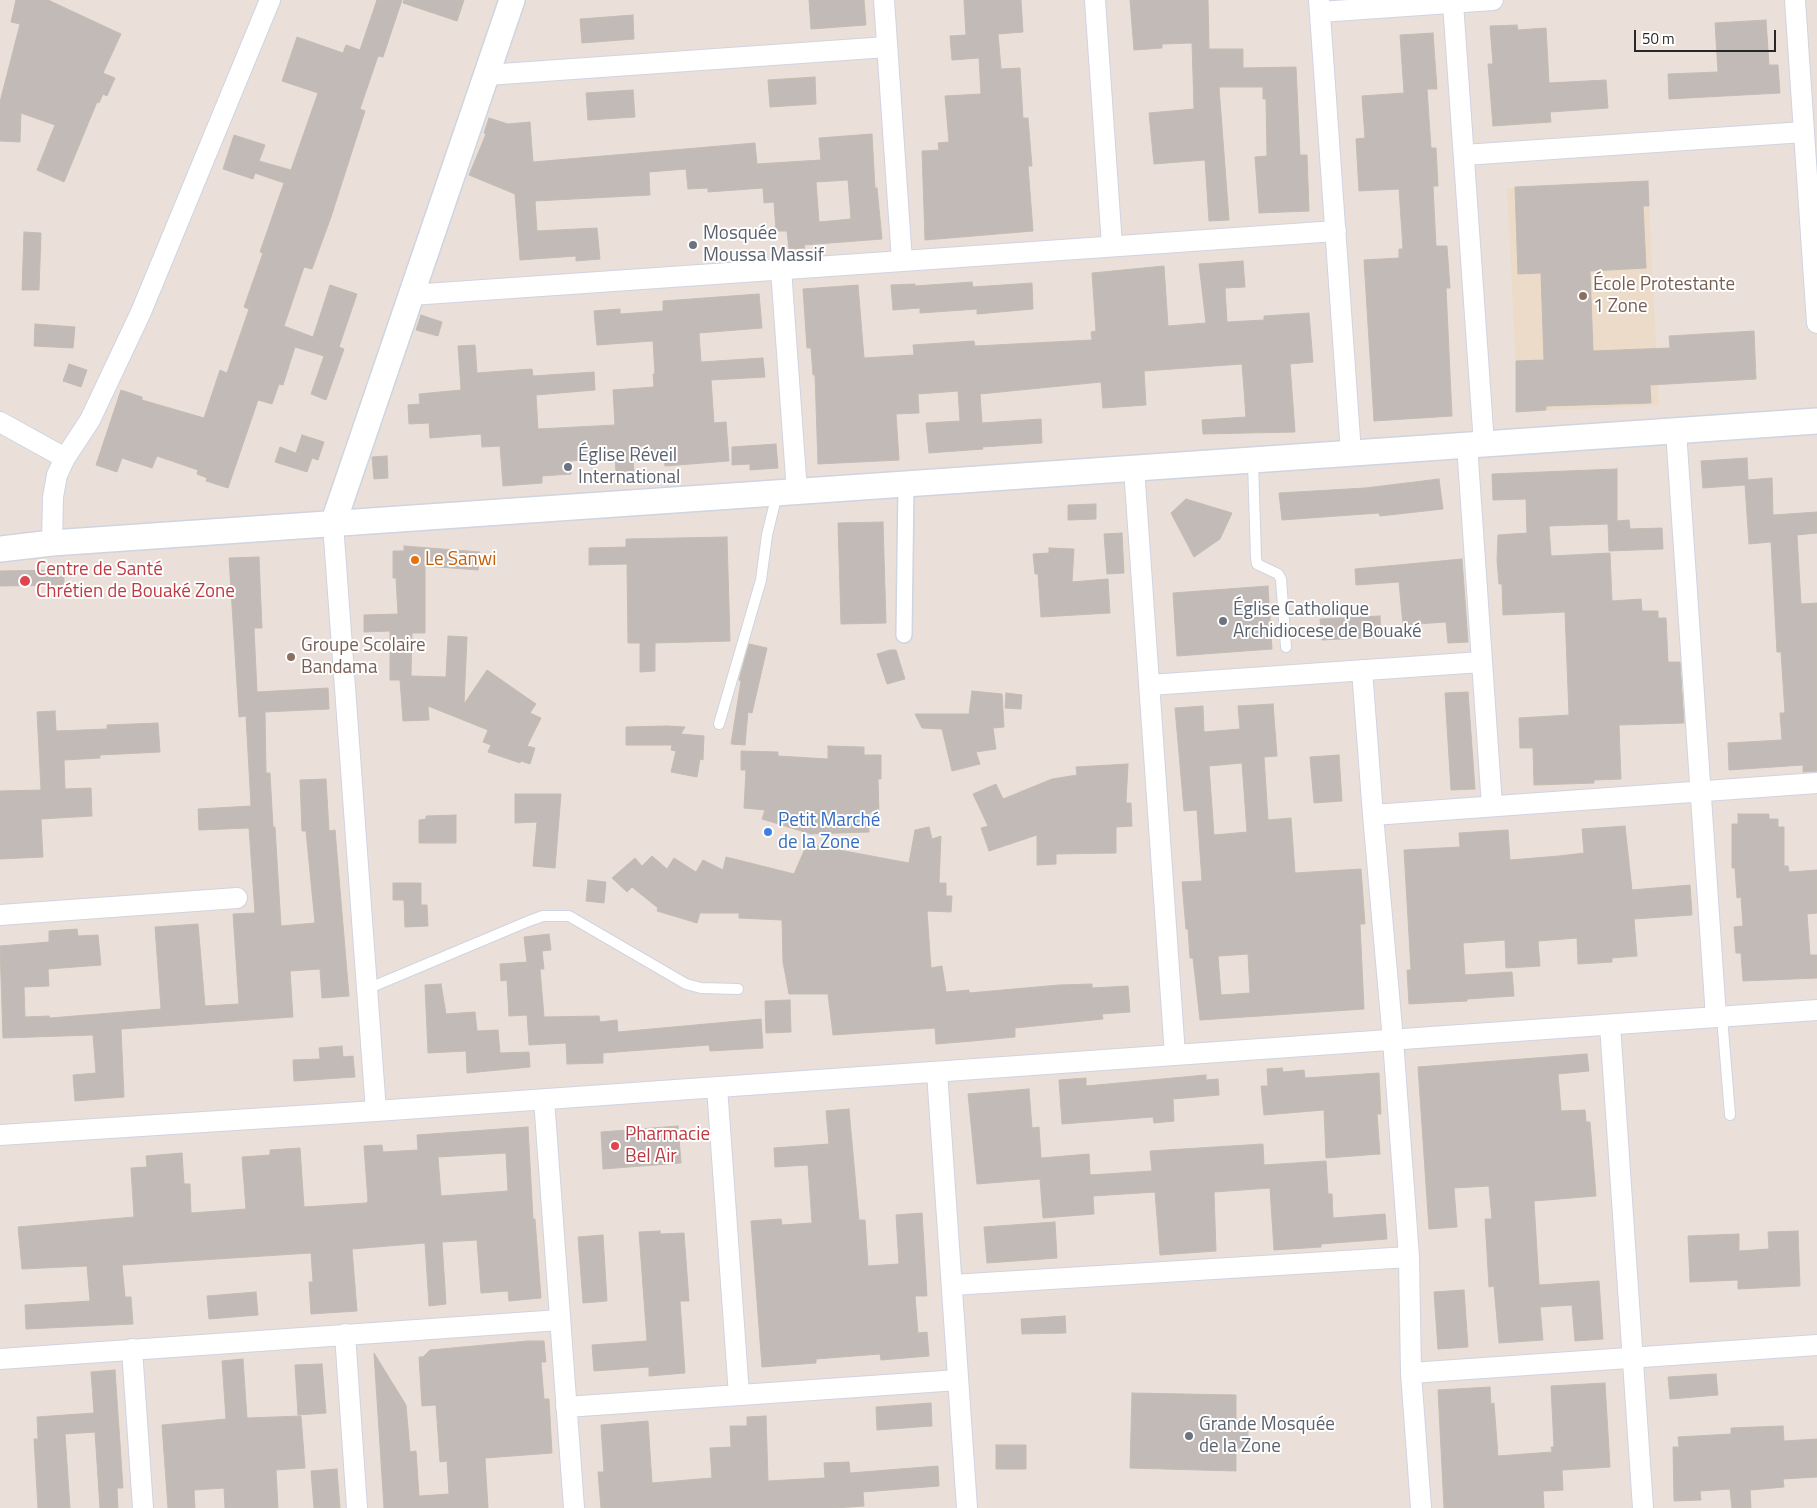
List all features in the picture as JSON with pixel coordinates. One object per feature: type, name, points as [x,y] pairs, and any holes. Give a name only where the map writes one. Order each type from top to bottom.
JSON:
[{"type":"street","points":[[52,543],[53,497],[57,475],[65,458],[90,420],[141,312],[270,0]]},
{"type":"street","points":[[376,1111],[333,524],[512,0]]},
{"type":"street","points":[[884,0],[902,261]]},
{"type":"street","points":[[1095,0],[1112,246]]},
{"type":"street","points":[[1351,454],[1320,6],[1453,3],[1493,0]]},
{"type":"street","points":[[1794,0],[1804,132],[1813,197],[1817,323]]},
{"type":"street","points":[[1453,3],[1464,155],[1482,662],[1492,806]]},
{"type":"street","points":[[486,75],[887,47]]},
{"type":"street","points":[[1464,155],[1804,132]]},
{"type":"street","points":[[411,295],[1336,231]]},
{"type":"street","points":[[781,269],[787,493]]},
{"type":"street","points":[[0,549],[52,543],[1817,421]]},
{"type":"street","points":[[0,422],[65,458]]},
{"type":"street","points":[[1676,431],[1719,1017]]},
{"type":"street","points":[[1134,468],[1175,1055]]},
{"type":"street","points":[[904,635],[906,484]]},
{"type":"street","points":[[1150,685],[1482,662]]},
{"type":"street","points":[[1362,670],[1372,815],[1393,1040],[1408,1257],[1411,1373],[1421,1508]]},
{"type":"street","points":[[1372,815],[1817,783]]},
{"type":"street","points":[[0,915],[237,898]]},
{"type":"street","points":[[0,1134],[376,1111],[1817,1010]]},
{"type":"street","points":[[1610,1024],[1643,1508]]},
{"type":"street","points":[[937,1072],[967,1508]]},
{"type":"street","points":[[717,1087],[739,1395]]},
{"type":"street","points":[[544,1099],[574,1508]]},
{"type":"street","points":[[952,1285],[1408,1257]]},
{"type":"street","points":[[0,1359],[560,1320]]},
{"type":"street","points":[[345,1334],[357,1508]]},
{"type":"street","points":[[1411,1373],[1817,1345]]},
{"type":"street","points":[[132,1349],[143,1508]]},
{"type":"street","points":[[566,1407],[958,1380]]},
{"type":"lane","points":[[1252,461],[1257,564],[1278,574],[1281,578],[1286,647]]},
{"type":"lane","points":[[719,724],[761,580],[767,535],[787,493]]},
{"type":"lane","points":[[368,989],[543,916],[569,916],[686,984],[701,988],[738,989]]},
{"type":"lane","points":[[1719,1017],[1730,1115]]},
{"type":"shaded area","name":"École Protestante 1 Zone","points":[[1648,181],[1659,405],[1518,412],[1507,188]]},
{"type":"building","points":[[16,0],[48,0],[121,34],[103,73],[115,78],[107,96],[103,94],[99,103],[97,102],[64,182],[37,170],[55,125],[21,113],[20,142],[0,141],[0,102],[20,24],[11,22]]},
{"type":"building","points":[[377,0],[402,0],[383,57],[378,56],[360,109],[365,111],[331,217],[312,269],[304,267],[284,326],[313,337],[330,285],[357,294],[339,347],[344,349],[326,400],[311,394],[324,356],[295,347],[283,385],[279,384],[272,404],[258,400],[228,488],[206,481],[207,478],[197,474],[198,470],[157,456],[152,468],[122,458],[117,472],[96,465],[121,390],[142,397],[142,400],[204,418],[220,370],[227,373],[249,309],[244,307],[263,253],[260,252],[284,183],[255,173],[253,179],[223,169],[234,135],[265,145],[259,161],[291,170],[318,93],[282,81],[297,37],[343,53],[346,45],[360,50]]},
{"type":"building","points":[[404,0],[464,0],[457,21],[403,3]]},
{"type":"building","points":[[809,0],[864,0],[866,25],[811,29]]},
{"type":"building","points":[[964,0],[1021,0],[1023,32],[998,34],[1001,69],[1020,68],[1023,118],[1028,118],[1032,166],[1028,166],[1033,231],[925,240],[922,151],[939,150],[938,143],[949,142],[945,96],[981,94],[979,58],[952,60],[950,36],[966,35]]},
{"type":"building","points":[[1130,0],[1208,0],[1209,49],[1243,49],[1243,68],[1296,67],[1300,155],[1307,155],[1309,211],[1259,213],[1255,157],[1267,156],[1266,99],[1263,99],[1263,87],[1219,87],[1229,220],[1209,221],[1205,160],[1154,164],[1149,113],[1194,109],[1192,43],[1162,44],[1162,48],[1134,50]]},
{"type":"building","points":[[633,15],[634,39],[582,43],[580,19]]},
{"type":"building","points":[[1766,20],[1769,65],[1778,65],[1780,93],[1669,99],[1668,74],[1718,72],[1715,23]]},
{"type":"building","points":[[1517,25],[1518,30],[1546,28],[1549,83],[1606,80],[1608,108],[1550,112],[1551,122],[1493,126],[1488,64],[1493,64],[1490,26]]},
{"type":"building","points":[[1433,33],[1437,89],[1427,89],[1431,148],[1436,148],[1438,186],[1433,186],[1436,246],[1447,246],[1450,288],[1446,288],[1452,416],[1374,421],[1364,260],[1399,258],[1399,249],[1403,249],[1399,189],[1359,191],[1356,139],[1365,138],[1362,96],[1404,93],[1400,35]]},
{"type":"building","points":[[815,77],[816,104],[770,107],[768,80]]},
{"type":"building","points":[[633,90],[635,117],[588,120],[586,93]]},
{"type":"building","points":[[489,118],[508,124],[530,122],[533,162],[755,143],[757,164],[821,160],[819,138],[872,134],[875,188],[877,188],[882,239],[804,245],[805,248],[789,249],[787,231],[776,231],[774,202],[764,203],[763,188],[708,192],[708,188],[688,189],[686,169],[649,172],[650,195],[535,201],[537,231],[597,228],[600,259],[576,261],[576,256],[520,260],[515,194],[469,175],[486,134],[484,133]],"holes":[[[848,180],[851,219],[819,222],[816,182]]]},
{"type":"building","name":"École Protestante 1 Zone","points":[[1648,181],[1649,206],[1643,206],[1646,268],[1590,271],[1593,351],[1670,348],[1669,336],[1754,331],[1756,379],[1650,385],[1651,403],[1546,406],[1546,410],[1516,412],[1516,361],[1544,360],[1541,273],[1518,274],[1515,187]]},
{"type":"building","points":[[24,232],[41,233],[39,290],[22,290]]},
{"type":"building","points":[[1243,261],[1245,287],[1225,288],[1227,322],[1264,320],[1264,316],[1309,313],[1313,362],[1290,364],[1295,432],[1203,434],[1202,420],[1246,417],[1242,364],[1144,371],[1146,405],[1103,408],[1101,382],[980,394],[982,423],[1041,419],[1042,443],[982,447],[983,449],[929,453],[926,423],[960,421],[958,391],[918,394],[919,413],[896,414],[899,460],[818,464],[815,375],[813,375],[811,348],[807,348],[803,289],[858,285],[864,358],[914,355],[913,345],[974,341],[975,346],[1092,340],[1091,332],[1096,331],[1092,273],[1164,266],[1168,326],[1206,323],[1199,264]]},
{"type":"building","points":[[972,282],[973,287],[1032,283],[1033,309],[977,314],[977,309],[920,313],[920,308],[893,310],[891,285],[915,284],[915,286]]},
{"type":"building","points":[[759,294],[762,328],[699,333],[701,362],[763,358],[765,377],[711,380],[714,423],[726,422],[729,461],[665,466],[664,454],[633,456],[634,473],[616,474],[615,457],[571,461],[571,474],[542,476],[542,483],[503,486],[500,446],[482,447],[481,434],[430,438],[429,423],[409,424],[408,405],[420,404],[419,394],[461,390],[458,346],[475,345],[477,373],[532,369],[533,376],[594,372],[595,390],[536,395],[538,429],[615,425],[613,390],[654,387],[653,341],[597,345],[594,311],[620,309],[620,314],[663,311],[663,301]]},
{"type":"building","points":[[421,315],[442,322],[438,336],[416,330]]},
{"type":"building","points":[[35,324],[75,327],[73,348],[34,346]]},
{"type":"building","points":[[69,364],[87,370],[81,387],[63,381]]},
{"type":"building","points":[[302,435],[324,442],[318,460],[312,458],[307,472],[275,462],[280,447],[296,453]]},
{"type":"building","points":[[776,444],[778,468],[750,470],[750,464],[732,465],[732,447]]},
{"type":"building","points":[[387,456],[388,478],[374,479],[372,457]]},
{"type":"building","points":[[1747,458],[1748,480],[1772,478],[1773,515],[1817,512],[1817,533],[1797,535],[1801,604],[1817,603],[1817,771],[1803,772],[1803,765],[1729,770],[1728,743],[1782,740],[1780,713],[1785,713],[1781,652],[1777,652],[1771,542],[1749,544],[1745,485],[1703,488],[1701,461]]},
{"type":"building","points":[[1617,469],[1617,521],[1629,520],[1630,529],[1662,528],[1663,549],[1609,551],[1608,524],[1549,526],[1551,556],[1610,553],[1612,601],[1641,599],[1642,611],[1658,611],[1658,618],[1666,618],[1668,662],[1680,662],[1684,723],[1619,725],[1621,779],[1594,780],[1594,783],[1534,785],[1533,748],[1520,748],[1519,718],[1569,715],[1565,612],[1503,615],[1502,584],[1499,584],[1497,560],[1498,535],[1527,533],[1526,499],[1493,500],[1492,474]]},
{"type":"building","points":[[1439,479],[1443,509],[1380,516],[1379,513],[1282,520],[1279,493],[1365,488]]},
{"type":"building","points":[[1186,499],[1232,513],[1220,539],[1194,557],[1171,513]]},
{"type":"building","points":[[1096,504],[1096,519],[1068,520],[1068,505]]},
{"type":"building","points":[[883,522],[886,623],[841,624],[838,523]]},
{"type":"building","points":[[1122,533],[1124,573],[1107,574],[1104,534]]},
{"type":"building","points":[[727,537],[730,641],[655,643],[655,671],[640,672],[640,643],[628,643],[627,564],[589,565],[589,548],[626,547],[626,539]]},
{"type":"building","points":[[404,546],[480,552],[478,570],[425,566],[425,633],[412,633],[411,676],[446,677],[448,636],[467,637],[464,704],[487,670],[536,704],[530,713],[541,718],[527,746],[535,748],[530,764],[521,761],[520,763],[488,752],[491,745],[483,742],[488,730],[428,706],[429,720],[403,721],[400,680],[390,680],[390,631],[364,632],[364,615],[398,614],[396,578],[393,578],[393,551],[404,551]]},
{"type":"building","points":[[1049,548],[1074,549],[1072,582],[1108,579],[1110,613],[1041,617],[1038,574],[1035,574],[1033,554],[1049,553]]},
{"type":"building","points":[[259,557],[262,628],[254,628],[257,692],[328,688],[329,709],[265,712],[266,773],[270,773],[281,926],[315,923],[306,831],[302,831],[300,780],[326,779],[329,831],[335,830],[349,996],[322,998],[320,969],[290,971],[293,1017],[121,1029],[124,1097],[75,1101],[73,1075],[96,1073],[93,1035],[3,1038],[0,946],[49,942],[49,931],[77,929],[78,936],[98,935],[101,965],[48,969],[49,986],[24,987],[25,1017],[49,1016],[50,1018],[161,1009],[155,927],[198,924],[205,1006],[239,1004],[233,914],[255,913],[249,828],[199,830],[198,809],[251,806],[246,716],[239,717],[229,558]]},
{"type":"building","points":[[1462,559],[1468,642],[1448,643],[1446,622],[1403,625],[1399,582],[1356,585],[1355,569]]},
{"type":"building","points":[[64,570],[64,585],[0,586],[0,571]]},
{"type":"building","name":"Église Catholique Archidiocese de Bouaké","points":[[1268,586],[1272,649],[1177,656],[1173,593]]},
{"type":"building","points":[[1380,616],[1381,637],[1322,640],[1320,619]]},
{"type":"building","points":[[749,644],[767,648],[752,713],[748,712],[745,745],[731,744],[741,681],[739,680]]},
{"type":"building","points":[[896,650],[905,679],[887,684],[877,654]]},
{"type":"building","points":[[972,691],[1002,694],[1004,727],[993,728],[996,749],[976,752],[980,764],[952,771],[942,729],[922,728],[915,714],[969,714]]},
{"type":"building","points":[[1468,692],[1475,789],[1451,790],[1445,693]]},
{"type":"building","points":[[1006,693],[1022,695],[1021,709],[1005,708]]},
{"type":"building","points":[[1273,704],[1277,756],[1264,757],[1268,820],[1291,818],[1295,873],[1361,869],[1365,924],[1360,924],[1364,1009],[1200,1020],[1193,958],[1190,958],[1188,929],[1186,929],[1182,882],[1202,881],[1197,810],[1184,811],[1175,708],[1203,706],[1204,732],[1240,729],[1238,706]],"holes":[[[1242,763],[1247,832],[1214,835],[1209,766]],[[1248,954],[1250,993],[1221,995],[1218,956]]]},
{"type":"building","points":[[55,711],[56,731],[107,729],[107,725],[158,723],[160,752],[100,755],[100,758],[64,760],[65,789],[91,788],[92,816],[41,819],[43,857],[0,859],[0,791],[41,790],[37,712]]},
{"type":"building","points":[[626,727],[685,727],[681,734],[704,736],[703,760],[700,759],[697,777],[671,772],[676,751],[671,750],[672,745],[626,745]]},
{"type":"building","points":[[828,746],[864,747],[864,755],[881,755],[881,779],[878,779],[879,813],[869,813],[869,832],[811,834],[762,819],[765,810],[744,808],[746,770],[741,770],[741,751],[778,752],[778,756],[828,759]]},
{"type":"building","points":[[1339,755],[1342,801],[1314,803],[1310,757]]},
{"type":"building","points":[[1128,764],[1126,803],[1131,803],[1132,826],[1116,827],[1116,853],[1056,854],[1056,864],[1037,865],[1037,835],[989,851],[981,828],[988,826],[973,794],[996,784],[1003,799],[1052,779],[1077,775],[1076,767]]},
{"type":"building","points":[[515,794],[561,794],[555,868],[533,866],[537,822],[515,823]]},
{"type":"building","points":[[1738,814],[1769,814],[1769,819],[1778,819],[1778,827],[1784,827],[1784,866],[1788,866],[1789,872],[1817,870],[1817,913],[1807,914],[1810,955],[1817,955],[1817,978],[1743,981],[1741,953],[1736,953],[1734,927],[1743,926],[1741,897],[1737,898],[1735,868],[1732,868],[1732,824],[1738,824]]},
{"type":"building","points":[[456,815],[456,843],[419,843],[419,820],[426,819],[426,816]]},
{"type":"building","points":[[1625,826],[1632,890],[1690,885],[1692,915],[1634,919],[1637,956],[1612,958],[1612,962],[1578,964],[1577,938],[1538,941],[1540,966],[1506,968],[1505,940],[1463,943],[1465,975],[1512,972],[1514,996],[1409,1004],[1407,970],[1411,970],[1404,850],[1460,847],[1459,833],[1508,830],[1510,860],[1559,856],[1584,853],[1582,829]]},
{"type":"building","points":[[929,827],[932,839],[941,836],[939,883],[946,883],[946,896],[952,896],[951,912],[927,911],[931,968],[942,966],[946,992],[969,990],[969,993],[1059,985],[1092,984],[1092,988],[1128,986],[1130,1012],[1102,1014],[1103,1019],[1015,1028],[1015,1037],[936,1044],[935,1028],[833,1035],[828,994],[789,994],[783,962],[782,920],[739,918],[739,913],[700,913],[697,923],[657,911],[658,908],[632,887],[627,892],[612,878],[635,858],[642,866],[652,856],[667,869],[674,858],[696,872],[703,860],[723,870],[726,857],[794,874],[807,844],[909,863],[915,830]]},
{"type":"building","points":[[588,880],[606,882],[604,903],[586,901]]},
{"type":"building","points":[[393,883],[421,883],[421,905],[427,905],[428,926],[405,927],[404,900],[393,900]]},
{"type":"building","points":[[549,934],[551,950],[542,951],[544,969],[540,969],[544,1017],[599,1016],[600,1022],[617,1020],[618,1032],[761,1019],[763,1048],[710,1051],[709,1045],[603,1053],[603,1063],[567,1064],[566,1043],[529,1045],[527,1015],[509,1016],[507,980],[501,981],[500,964],[527,962],[524,937]]},
{"type":"building","points":[[441,984],[446,1014],[475,1012],[477,1031],[498,1030],[500,1053],[529,1052],[530,1067],[467,1073],[466,1051],[428,1053],[425,985]]},
{"type":"building","points":[[790,1000],[791,1032],[766,1033],[765,1001]]},
{"type":"building","points":[[342,1046],[343,1057],[353,1056],[355,1077],[294,1081],[293,1060],[320,1059],[319,1048]]},
{"type":"building","points":[[1587,1054],[1589,1071],[1558,1074],[1561,1111],[1585,1110],[1586,1122],[1590,1122],[1596,1196],[1534,1201],[1539,1285],[1599,1281],[1603,1339],[1575,1341],[1572,1305],[1540,1307],[1543,1340],[1499,1343],[1494,1286],[1489,1287],[1485,1219],[1492,1219],[1489,1186],[1454,1188],[1457,1227],[1429,1229],[1418,1067]]},
{"type":"building","points":[[1282,1068],[1283,1072],[1304,1070],[1305,1078],[1379,1073],[1381,1114],[1377,1114],[1380,1154],[1326,1158],[1324,1110],[1264,1115],[1261,1086],[1268,1086],[1267,1069]]},
{"type":"building","points":[[1206,1075],[1206,1080],[1218,1079],[1219,1095],[1173,1099],[1174,1121],[1154,1123],[1153,1117],[1062,1124],[1059,1080],[1086,1078],[1086,1086]]},
{"type":"building","points":[[1029,1089],[1032,1128],[1039,1127],[1041,1158],[1089,1154],[1090,1175],[1152,1171],[1150,1151],[1263,1144],[1264,1165],[1326,1161],[1328,1194],[1332,1194],[1333,1218],[1385,1214],[1387,1239],[1321,1244],[1321,1247],[1274,1250],[1270,1188],[1214,1192],[1216,1251],[1160,1255],[1155,1192],[1093,1196],[1094,1214],[1043,1218],[1040,1179],[977,1184],[968,1094]]},
{"type":"building","points":[[849,1109],[859,1220],[865,1220],[868,1266],[899,1264],[896,1215],[922,1213],[927,1296],[915,1296],[918,1333],[927,1332],[929,1356],[881,1360],[880,1354],[816,1359],[816,1363],[762,1367],[751,1221],[781,1219],[782,1225],[812,1223],[808,1165],[775,1167],[774,1148],[829,1144],[826,1111]]},
{"type":"building","points":[[678,1126],[681,1163],[603,1169],[601,1132]]},
{"type":"building","points":[[528,1127],[533,1219],[535,1219],[541,1298],[509,1301],[508,1291],[481,1293],[477,1240],[442,1242],[446,1304],[429,1306],[425,1243],[352,1249],[357,1311],[311,1314],[309,1282],[313,1282],[311,1253],[122,1265],[125,1297],[131,1297],[133,1324],[26,1329],[25,1305],[90,1301],[87,1266],[22,1269],[18,1227],[134,1217],[131,1168],[147,1167],[146,1156],[182,1153],[184,1184],[190,1184],[191,1213],[246,1209],[242,1157],[270,1155],[270,1150],[300,1148],[304,1207],[366,1203],[368,1201],[364,1146],[382,1145],[383,1152],[418,1150],[417,1135]],"holes":[[[506,1153],[508,1191],[441,1196],[438,1157]]]},
{"type":"building","points":[[1055,1222],[1057,1258],[987,1263],[984,1227]]},
{"type":"building","points":[[660,1231],[660,1234],[684,1233],[689,1301],[680,1301],[685,1373],[649,1376],[649,1367],[594,1371],[592,1345],[647,1341],[639,1232]]},
{"type":"building","points":[[1798,1231],[1800,1286],[1738,1289],[1738,1280],[1690,1282],[1688,1236],[1739,1234],[1739,1251],[1769,1249],[1768,1232]]},
{"type":"building","points":[[603,1235],[607,1301],[583,1303],[578,1237]]},
{"type":"building","points":[[1464,1290],[1468,1347],[1438,1349],[1434,1292]]},
{"type":"building","points":[[256,1292],[258,1315],[209,1319],[207,1296]]},
{"type":"building","points":[[1065,1316],[1066,1333],[1022,1334],[1021,1319]]},
{"type":"building","points":[[544,1341],[546,1362],[541,1362],[544,1399],[549,1399],[552,1453],[485,1458],[488,1508],[384,1508],[374,1353],[406,1405],[410,1452],[416,1451],[419,1496],[449,1494],[447,1461],[440,1462],[436,1405],[422,1406],[419,1357],[423,1357],[430,1350]]},
{"type":"building","points":[[243,1359],[247,1418],[301,1416],[305,1468],[276,1470],[278,1508],[225,1508],[224,1488],[194,1490],[195,1508],[168,1508],[162,1425],[226,1419],[222,1361]]},
{"type":"building","points":[[322,1364],[326,1413],[298,1415],[295,1365]]},
{"type":"building","points":[[115,1370],[123,1488],[117,1488],[118,1508],[100,1508],[95,1432],[65,1434],[70,1508],[38,1508],[34,1439],[38,1439],[37,1417],[94,1413],[91,1372]]},
{"type":"building","points":[[1716,1374],[1718,1395],[1670,1399],[1668,1377]]},
{"type":"building","points":[[1605,1383],[1610,1467],[1562,1470],[1563,1490],[1543,1491],[1544,1508],[1444,1508],[1438,1390],[1490,1387],[1491,1404],[1494,1403],[1498,1456],[1552,1452],[1551,1447],[1554,1447],[1551,1386]]},
{"type":"building","name":"Grande Mosquée de la Zone","points":[[1132,1393],[1236,1395],[1236,1424],[1248,1425],[1248,1448],[1236,1448],[1236,1471],[1130,1468]]},
{"type":"building","points":[[931,1403],[932,1426],[877,1430],[876,1407]]},
{"type":"building","points":[[766,1416],[768,1481],[825,1478],[824,1463],[849,1462],[850,1473],[938,1466],[939,1486],[863,1492],[864,1506],[835,1508],[601,1508],[598,1472],[604,1472],[601,1425],[648,1421],[652,1483],[712,1478],[710,1448],[731,1447],[730,1426],[747,1426],[747,1417]]},
{"type":"building","points":[[1783,1426],[1784,1441],[1817,1439],[1817,1477],[1783,1479],[1784,1487],[1750,1490],[1751,1508],[1732,1508],[1730,1489],[1700,1491],[1701,1500],[1674,1501],[1673,1447],[1679,1447],[1678,1437],[1731,1434],[1731,1428]]},
{"type":"building","points":[[996,1445],[1026,1445],[1026,1469],[996,1469]]},
{"type":"building","points":[[337,1469],[340,1508],[314,1508],[311,1471]]},
{"type":"place","name":"Mosquée Moussa Massif","points":[[693,245]]},
{"type":"place","name":"École Protestante 1 Zone","points":[[1583,296]]},
{"type":"place","name":"Église Réveil International","points":[[568,467]]},
{"type":"place","name":"Le Sanwi","points":[[415,560]]},
{"type":"place","name":"Centre de Santé Chrétien de Bouaké Zone","points":[[25,581]]},
{"type":"place","name":"Église Catholique Archidiocese de Bouaké","points":[[1223,621]]},
{"type":"place","name":"Groupe Scolaire Bandama","points":[[291,657]]},
{"type":"place","name":"Petit Marché de la Zone","points":[[768,832]]},
{"type":"place","name":"Pharmacie Bel Air","points":[[615,1146]]},
{"type":"place","name":"Grande Mosquée de la Zone","points":[[1189,1436]]}]
